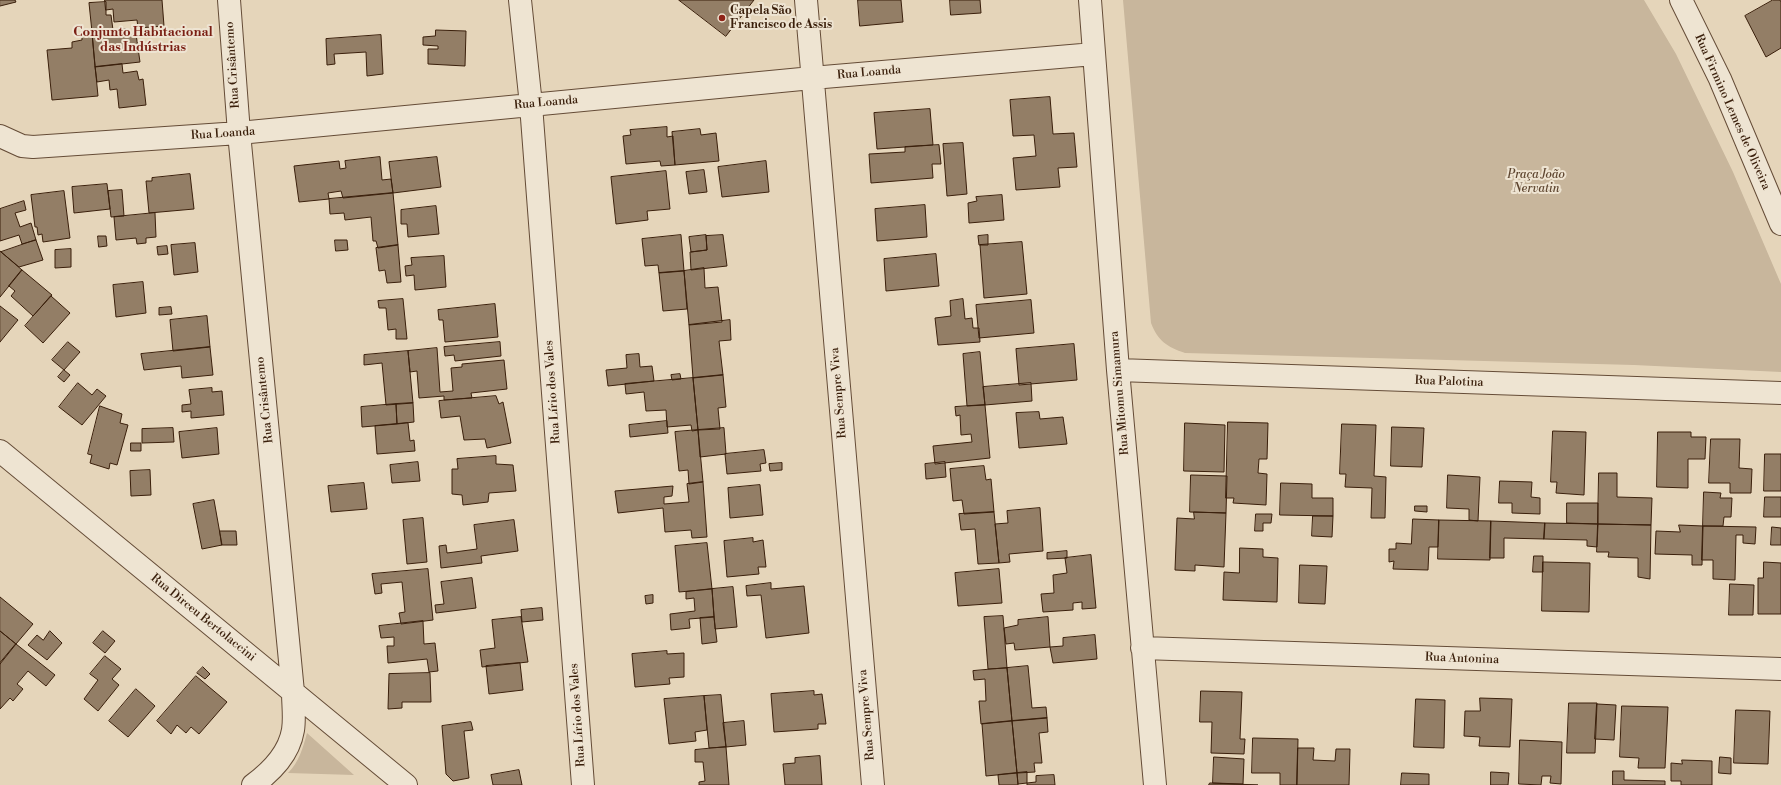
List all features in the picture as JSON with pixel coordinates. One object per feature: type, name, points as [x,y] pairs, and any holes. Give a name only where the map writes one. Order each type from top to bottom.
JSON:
[{"type":"street","name":"Rua Crisântemo","points":[[229,0],[239,133],[293,692],[293,729],[290,742],[284,754],[273,768],[253,785]]},
{"type":"street","name":"Rua Lírio dos Vales","points":[[520,0],[531,105],[583,785]]},
{"type":"street","name":"Rua Sempre Viva","points":[[806,0],[872,785]]},
{"type":"street","name":"Rua Mitomu Simamura","points":[[1090,0],[1118,370],[1142,648],[1156,785]]},
{"type":"street","name":"Rua Firmino Lemes de Oliveira","points":[[1681,0],[1720,79],[1781,224]]},
{"type":"street","name":"Rua Loanda","points":[[0,136],[10,142],[33,147],[239,133],[812,78],[1094,54]]},
{"type":"street","name":"Rua Palotina","points":[[1118,370],[1781,393]]},
{"type":"street","name":"Rua Dirceu Bertolaccini","points":[[0,451],[406,785]]},
{"type":"street","name":"Rua Antonina","points":[[1142,648],[1781,669]]},
{"type":"green space","name":"Praça João Nervatin","points":[[1123,0],[1644,0],[1676,54],[1733,172],[1781,284],[1781,372],[1634,365],[1185,353],[1168,346],[1160,339],[1151,323]]},
{"type":"green space","points":[[307,733],[354,775],[288,773],[298,759]]},
{"type":"building","points":[[0,0],[15,0],[16,2],[0,6]]},
{"type":"building","points":[[105,0],[162,0],[164,26],[138,28],[137,20],[114,22],[113,9],[106,10]]},
{"type":"building","name":"Capela São Francisco de Assis","points":[[679,0],[754,0],[726,36]]},
{"type":"building","points":[[858,0],[901,0],[903,22],[860,26]]},
{"type":"building","points":[[950,0],[980,0],[981,13],[951,15]]},
{"type":"building","points":[[1773,0],[1780,0],[1781,2],[1781,48],[1766,57],[1745,16]]},
{"type":"building","points":[[106,2],[106,15],[111,15],[113,30],[92,32],[89,3]]},
{"type":"building","points":[[126,29],[127,35],[136,34],[140,62],[95,67],[92,32]]},
{"type":"building","points":[[436,30],[466,31],[465,66],[428,64],[428,49],[438,49],[438,46],[423,45],[423,37],[435,36]]},
{"type":"building","points":[[92,34],[98,96],[52,100],[47,50],[72,48],[72,42],[82,40],[82,36]]},
{"type":"building","points":[[381,35],[383,74],[367,76],[366,52],[334,54],[335,64],[327,65],[326,39]]},
{"type":"building","points":[[122,64],[123,73],[137,71],[139,80],[143,79],[146,105],[119,108],[117,89],[110,90],[109,80],[97,82],[95,67]]},
{"type":"building","points":[[1050,97],[1053,134],[1074,133],[1077,167],[1058,168],[1060,187],[1016,190],[1013,158],[1036,156],[1034,135],[1013,136],[1010,100]]},
{"type":"building","points":[[930,109],[933,145],[877,149],[874,113]]},
{"type":"building","points":[[667,127],[667,137],[673,136],[675,165],[661,166],[660,161],[626,164],[623,136],[631,135],[630,130]]},
{"type":"building","points":[[700,129],[701,135],[716,133],[719,161],[675,165],[672,132]]},
{"type":"building","points":[[963,143],[967,194],[947,196],[943,144]]},
{"type":"building","points":[[939,145],[941,164],[932,164],[933,178],[871,183],[869,154],[905,152],[905,147]]},
{"type":"building","points":[[380,157],[382,180],[391,179],[393,193],[343,198],[341,191],[328,193],[329,199],[299,202],[294,166],[339,161],[340,169],[346,168],[345,161]]},
{"type":"building","points":[[437,157],[441,187],[393,193],[389,162]]},
{"type":"building","points":[[766,161],[769,192],[722,197],[718,167]]},
{"type":"building","points":[[704,170],[707,192],[689,194],[686,172]]},
{"type":"building","points":[[666,171],[670,209],[647,211],[648,220],[616,224],[611,177]]},
{"type":"building","points":[[190,174],[194,209],[149,213],[146,181],[152,181],[152,178]]},
{"type":"building","points":[[107,184],[110,209],[74,213],[72,187]]},
{"type":"building","points":[[122,190],[124,216],[111,217],[108,191]]},
{"type":"building","points":[[64,191],[70,238],[43,242],[42,234],[38,235],[37,227],[35,227],[31,195]]},
{"type":"building","points":[[393,193],[398,245],[378,248],[376,241],[373,241],[371,217],[345,220],[344,213],[330,214],[329,199]]},
{"type":"building","points":[[1002,195],[1004,220],[969,223],[968,203],[977,201],[976,197]]},
{"type":"building","points":[[24,201],[26,210],[15,213],[20,227],[31,223],[36,240],[22,244],[19,235],[0,241],[0,209]]},
{"type":"building","points":[[925,205],[927,237],[877,241],[875,209]]},
{"type":"building","points":[[436,206],[439,234],[408,237],[407,224],[401,224],[401,210]]},
{"type":"building","points":[[155,213],[156,237],[146,238],[146,243],[137,244],[136,238],[116,240],[114,217]]},
{"type":"building","points":[[681,235],[684,271],[659,273],[658,265],[645,266],[642,239]]},
{"type":"building","points":[[706,235],[707,250],[691,252],[689,237]]},
{"type":"building","points":[[723,235],[727,266],[691,270],[690,252],[707,250],[706,236]]},
{"type":"building","points":[[988,235],[988,245],[979,245],[978,236]]},
{"type":"building","points":[[98,236],[106,236],[107,246],[99,247]]},
{"type":"building","points":[[36,240],[43,260],[19,267],[1,252]]},
{"type":"building","points":[[335,240],[347,240],[348,250],[336,251]]},
{"type":"building","points":[[1022,242],[1027,294],[984,298],[980,245]]},
{"type":"building","points":[[195,243],[198,272],[174,275],[171,245]]},
{"type":"building","points":[[398,245],[401,282],[387,283],[385,270],[379,271],[376,248]]},
{"type":"building","points":[[167,246],[168,254],[158,255],[157,247]]},
{"type":"building","points":[[71,249],[71,267],[55,268],[55,250]]},
{"type":"building","points":[[0,251],[22,270],[0,297]]},
{"type":"building","points":[[936,254],[939,286],[886,291],[884,259]]},
{"type":"building","points":[[444,256],[446,287],[415,290],[414,275],[406,276],[405,266],[412,265],[411,258]]},
{"type":"building","points":[[704,268],[705,288],[718,287],[722,322],[689,325],[684,271]]},
{"type":"building","points":[[22,270],[52,295],[33,316],[11,296],[15,291],[9,286]]},
{"type":"building","points":[[684,271],[687,309],[663,311],[659,273]]},
{"type":"building","points":[[143,282],[146,313],[116,317],[113,285]]},
{"type":"building","points":[[51,296],[70,313],[43,343],[25,326]]},
{"type":"building","points":[[403,299],[407,339],[396,339],[396,329],[388,330],[386,308],[379,308],[378,301]]},
{"type":"building","points":[[963,299],[965,319],[972,318],[973,328],[979,328],[980,342],[938,345],[935,318],[951,316],[950,301]]},
{"type":"building","points":[[1031,300],[1034,333],[979,338],[976,305]]},
{"type":"building","points":[[495,304],[498,337],[445,342],[443,320],[439,320],[438,310]]},
{"type":"building","points":[[0,306],[18,320],[0,342]]},
{"type":"building","points":[[171,307],[172,314],[159,315],[159,308]]},
{"type":"building","points":[[207,316],[210,347],[173,351],[170,320]]},
{"type":"building","points":[[730,320],[731,340],[719,341],[723,375],[693,378],[689,325]]},
{"type":"building","points":[[68,342],[80,352],[64,370],[52,360]]},
{"type":"building","points":[[500,342],[501,356],[455,361],[454,355],[445,356],[444,347]]},
{"type":"building","points":[[1074,344],[1077,380],[1019,385],[1016,349]]},
{"type":"building","points":[[210,347],[213,375],[182,378],[181,366],[144,370],[141,354]]},
{"type":"building","points":[[437,348],[440,392],[453,391],[451,368],[462,367],[462,364],[504,360],[507,389],[471,393],[472,398],[444,400],[444,396],[419,398],[417,371],[410,372],[408,351]]},
{"type":"building","points":[[408,351],[413,403],[386,405],[382,363],[364,365],[364,355]]},
{"type":"building","points":[[980,352],[985,405],[967,406],[963,354]]},
{"type":"building","points":[[639,354],[640,367],[652,366],[654,381],[608,386],[606,370],[627,368],[626,355]]},
{"type":"building","points":[[64,370],[70,375],[64,382],[58,377]]},
{"type":"building","points":[[680,374],[681,379],[672,380],[671,375]]},
{"type":"building","points":[[723,375],[726,407],[718,408],[720,429],[698,430],[693,378]]},
{"type":"building","points":[[693,378],[698,430],[692,431],[691,425],[667,427],[666,410],[646,411],[644,392],[626,394],[625,384]]},
{"type":"building","points":[[78,383],[92,395],[97,389],[106,396],[82,425],[59,407]]},
{"type":"building","points":[[1031,383],[1032,401],[985,405],[983,387]]},
{"type":"building","points":[[212,388],[212,392],[222,391],[224,415],[191,418],[191,411],[182,412],[182,405],[191,404],[189,390]]},
{"type":"building","points":[[496,396],[499,404],[503,402],[511,443],[487,448],[485,439],[464,440],[460,416],[441,418],[439,401]]},
{"type":"building","points":[[413,403],[414,422],[397,424],[396,404]]},
{"type":"building","points":[[396,404],[397,424],[362,427],[361,407]]},
{"type":"building","points":[[985,405],[990,458],[935,464],[933,446],[972,442],[971,434],[961,435],[960,415],[956,416],[955,407]]},
{"type":"building","points":[[100,406],[122,414],[120,423],[128,425],[117,465],[110,463],[109,469],[90,463],[92,455],[88,454]]},
{"type":"building","points":[[1039,412],[1040,419],[1063,417],[1067,444],[1019,448],[1016,413]]},
{"type":"building","points":[[667,421],[668,433],[630,437],[629,425]]},
{"type":"building","points":[[1228,422],[1268,423],[1267,459],[1259,459],[1258,473],[1267,474],[1266,505],[1233,503],[1234,498],[1226,498]]},
{"type":"building","points":[[408,423],[410,441],[414,440],[415,451],[377,454],[375,426]]},
{"type":"building","points":[[1185,423],[1225,425],[1224,472],[1184,471]]},
{"type":"building","points":[[1342,424],[1376,425],[1374,476],[1386,477],[1385,518],[1371,518],[1372,488],[1345,487],[1346,474],[1340,474]]},
{"type":"building","points":[[1392,427],[1424,428],[1422,467],[1391,466]]},
{"type":"building","points":[[173,428],[174,442],[142,443],[142,429]]},
{"type":"building","points":[[217,428],[219,454],[182,458],[179,432]]},
{"type":"building","points":[[724,428],[726,454],[700,457],[698,430]]},
{"type":"building","points":[[698,430],[703,482],[689,484],[688,470],[679,471],[675,432]]},
{"type":"building","points":[[1553,431],[1586,432],[1584,495],[1556,493],[1557,482],[1551,482]]},
{"type":"building","points":[[1658,432],[1691,432],[1691,437],[1706,437],[1705,459],[1688,459],[1688,488],[1657,487]]},
{"type":"building","points":[[1711,439],[1740,439],[1739,468],[1752,469],[1751,493],[1730,493],[1730,483],[1709,483]]},
{"type":"building","points":[[131,443],[141,443],[141,451],[131,451]]},
{"type":"building","points":[[764,450],[766,463],[760,464],[761,471],[727,474],[725,454]]},
{"type":"building","points":[[1765,454],[1781,454],[1781,491],[1764,491]]},
{"type":"building","points":[[496,456],[496,464],[513,465],[516,491],[489,493],[488,502],[463,505],[462,495],[452,494],[452,469],[458,469],[457,459]]},
{"type":"building","points":[[418,462],[420,481],[392,483],[390,465]]},
{"type":"building","points":[[945,462],[946,477],[926,479],[925,464]]},
{"type":"building","points":[[782,463],[782,470],[770,471],[769,464]]},
{"type":"building","points":[[984,466],[986,480],[991,479],[994,512],[964,514],[962,500],[953,501],[950,469]]},
{"type":"building","points":[[150,470],[151,495],[131,496],[130,471]]},
{"type":"building","points":[[1599,473],[1617,473],[1617,497],[1652,498],[1651,525],[1598,524]]},
{"type":"building","points":[[1191,475],[1227,476],[1226,513],[1190,512]]},
{"type":"building","points":[[1448,475],[1480,477],[1478,521],[1469,520],[1469,509],[1447,508]]},
{"type":"building","points":[[1500,481],[1532,482],[1531,497],[1540,498],[1540,514],[1512,513],[1512,503],[1499,503]]},
{"type":"building","points":[[703,482],[707,537],[692,538],[691,530],[665,532],[663,508],[618,513],[615,491],[673,486],[672,496],[664,497],[664,504],[689,502],[687,484]]},
{"type":"building","points":[[364,483],[367,509],[331,512],[328,486]]},
{"type":"building","points":[[1281,483],[1312,484],[1312,498],[1333,498],[1333,516],[1280,515]]},
{"type":"building","points":[[760,485],[763,515],[730,518],[728,488]]},
{"type":"building","points":[[1704,492],[1721,493],[1720,498],[1732,498],[1731,517],[1724,517],[1723,526],[1703,526]]},
{"type":"building","points":[[1765,497],[1781,497],[1781,517],[1764,517]]},
{"type":"building","points":[[214,500],[222,545],[202,549],[193,504]]},
{"type":"building","points":[[1567,503],[1598,503],[1598,524],[1567,523]]},
{"type":"building","points":[[1415,506],[1427,506],[1427,512],[1415,511]]},
{"type":"building","points":[[1040,508],[1043,551],[1009,554],[1010,562],[999,563],[995,524],[1008,523],[1007,511]]},
{"type":"building","points":[[994,512],[999,563],[978,564],[975,529],[961,530],[959,514]]},
{"type":"building","points":[[1194,512],[1226,513],[1224,567],[1195,565],[1195,571],[1175,570],[1177,518],[1194,519]]},
{"type":"building","points":[[1256,514],[1272,514],[1271,523],[1263,523],[1263,531],[1255,531]]},
{"type":"building","points":[[1313,516],[1333,516],[1332,537],[1312,536]]},
{"type":"building","points":[[423,518],[427,562],[407,564],[403,520]]},
{"type":"building","points":[[1413,519],[1439,520],[1438,547],[1429,547],[1428,570],[1393,569],[1394,561],[1389,562],[1389,549],[1396,549],[1396,543],[1411,544]]},
{"type":"building","points":[[514,520],[518,551],[481,556],[482,563],[441,568],[439,546],[446,545],[447,553],[477,549],[474,525]]},
{"type":"building","points":[[1439,520],[1491,521],[1490,560],[1438,559]]},
{"type":"building","points":[[1491,521],[1545,523],[1544,539],[1504,538],[1504,558],[1490,558]]},
{"type":"building","points":[[1545,523],[1598,524],[1597,547],[1587,546],[1587,540],[1544,539]]},
{"type":"building","points":[[1598,524],[1651,525],[1650,579],[1638,577],[1638,558],[1608,557],[1609,552],[1597,552]]},
{"type":"building","points":[[1679,525],[1703,526],[1702,565],[1692,565],[1692,555],[1655,554],[1656,531],[1680,532]]},
{"type":"building","points":[[1703,526],[1756,527],[1755,544],[1743,543],[1743,535],[1736,535],[1735,580],[1713,579],[1713,560],[1702,560]]},
{"type":"building","points":[[1772,527],[1781,528],[1781,545],[1771,545]]},
{"type":"building","points":[[220,531],[236,531],[237,545],[222,545]]},
{"type":"building","points":[[753,538],[753,542],[763,540],[766,567],[758,567],[759,574],[727,577],[724,541]]},
{"type":"building","points":[[707,543],[712,589],[679,592],[675,546]]},
{"type":"building","points":[[1240,548],[1263,549],[1263,557],[1278,558],[1277,602],[1223,600],[1224,572],[1239,573]]},
{"type":"building","points":[[1067,551],[1067,558],[1047,559],[1047,553]]},
{"type":"building","points":[[1091,555],[1096,608],[1082,609],[1082,602],[1073,603],[1073,610],[1043,612],[1041,594],[1054,593],[1053,575],[1067,573],[1065,558]]},
{"type":"building","points":[[1534,556],[1543,556],[1543,572],[1533,572]]},
{"type":"building","points":[[1543,562],[1590,563],[1589,612],[1542,611]]},
{"type":"building","points":[[1764,562],[1781,563],[1781,614],[1758,614],[1758,578],[1763,578]]},
{"type":"building","points":[[1300,565],[1327,566],[1325,604],[1299,603]]},
{"type":"building","points":[[428,569],[433,620],[401,624],[399,613],[405,612],[402,582],[381,584],[382,593],[375,594],[372,574]]},
{"type":"building","points":[[999,569],[1002,603],[958,606],[955,573]]},
{"type":"building","points":[[472,578],[476,608],[436,613],[435,605],[444,604],[441,582]]},
{"type":"building","points":[[771,583],[771,589],[804,586],[809,633],[766,638],[761,595],[747,596],[746,586]]},
{"type":"building","points":[[1730,584],[1754,585],[1753,615],[1729,615]]},
{"type":"building","points":[[733,587],[737,627],[715,629],[712,589]]},
{"type":"building","points":[[712,589],[714,617],[689,619],[690,628],[671,630],[670,614],[695,611],[694,598],[686,599],[686,592]]},
{"type":"building","points":[[653,595],[653,603],[646,604],[645,596]]},
{"type":"building","points":[[0,597],[33,624],[16,644],[0,631]]},
{"type":"building","points":[[542,608],[543,620],[522,622],[521,610]]},
{"type":"building","points":[[1003,616],[1007,668],[988,669],[984,617]]},
{"type":"building","points":[[521,617],[528,662],[482,667],[480,650],[495,648],[492,620]]},
{"type":"building","points":[[714,617],[717,642],[702,644],[700,618]]},
{"type":"building","points":[[1048,617],[1050,647],[1015,650],[1014,643],[1006,644],[1004,628],[1018,625],[1018,620]]},
{"type":"building","points":[[423,621],[424,644],[435,643],[438,671],[429,672],[427,659],[388,663],[387,646],[394,646],[394,637],[381,638],[379,626]]},
{"type":"building","points":[[0,631],[16,644],[0,664]]},
{"type":"building","points":[[50,631],[62,643],[47,660],[28,645],[37,635],[43,640]]},
{"type":"building","points":[[103,631],[115,641],[105,653],[93,643]]},
{"type":"building","points":[[1095,635],[1097,659],[1053,663],[1050,647],[1063,646],[1063,638]]},
{"type":"building","points":[[16,644],[55,675],[46,686],[28,671],[17,684],[23,689],[13,701],[10,698],[0,709],[0,663]]},
{"type":"building","points":[[667,651],[667,654],[684,653],[684,677],[669,678],[670,684],[635,687],[632,654]]},
{"type":"building","points":[[105,656],[121,669],[112,679],[119,685],[98,711],[84,699],[98,680],[90,674]]},
{"type":"building","points":[[520,663],[523,690],[489,694],[486,666]]},
{"type":"building","points":[[1028,666],[1032,708],[1046,707],[1047,718],[1012,721],[1007,668]]},
{"type":"building","points":[[203,667],[210,674],[205,679],[197,673]]},
{"type":"building","points":[[1007,668],[1012,721],[981,724],[979,701],[986,701],[985,679],[974,680],[973,671]]},
{"type":"building","points":[[430,673],[431,702],[402,702],[402,708],[388,709],[389,674]]},
{"type":"building","points":[[196,676],[227,702],[199,734],[191,727],[186,733],[177,725],[171,734],[157,721]]},
{"type":"building","points":[[136,689],[155,706],[128,737],[109,721]]},
{"type":"building","points":[[814,691],[814,695],[822,694],[826,724],[818,724],[818,729],[774,732],[771,694]]},
{"type":"building","points":[[1201,691],[1242,692],[1240,739],[1245,739],[1244,754],[1211,753],[1212,722],[1200,722]]},
{"type":"building","points":[[721,695],[726,747],[709,748],[704,696]]},
{"type":"building","points":[[704,696],[707,730],[695,732],[696,741],[669,744],[664,699]]},
{"type":"building","points":[[1480,698],[1512,699],[1510,747],[1479,746],[1480,737],[1464,736],[1465,711],[1480,711]]},
{"type":"building","points":[[1416,699],[1445,700],[1444,748],[1414,747]]},
{"type":"building","points":[[1569,703],[1597,703],[1595,753],[1567,753]]},
{"type":"building","points":[[1597,704],[1616,705],[1614,740],[1595,739]]},
{"type":"building","points":[[1622,706],[1668,707],[1665,768],[1638,768],[1639,758],[1620,757]]},
{"type":"building","points":[[1736,710],[1770,711],[1768,764],[1734,763]]},
{"type":"building","points":[[1047,718],[1048,732],[1039,733],[1042,763],[1034,763],[1035,772],[1017,773],[1012,721]]},
{"type":"building","points":[[744,721],[746,745],[726,747],[723,723]]},
{"type":"building","points":[[1012,721],[1017,773],[986,776],[982,724]]},
{"type":"building","points":[[471,722],[473,730],[464,731],[469,778],[453,781],[446,774],[442,726]]},
{"type":"building","points":[[1253,738],[1298,739],[1297,785],[1280,785],[1280,773],[1252,773]]},
{"type":"building","points":[[1520,740],[1562,742],[1561,784],[1550,783],[1551,776],[1542,776],[1541,785],[1519,784]]},
{"type":"building","points":[[726,747],[729,785],[699,785],[699,782],[705,781],[703,762],[695,762],[695,750]]},
{"type":"building","points":[[1298,748],[1314,748],[1313,760],[1335,761],[1336,749],[1350,749],[1349,785],[1297,785]]},
{"type":"building","points":[[820,756],[822,785],[785,785],[783,764],[795,763],[795,758]]},
{"type":"building","points":[[1214,757],[1244,759],[1243,784],[1213,783]]},
{"type":"building","points":[[1720,757],[1731,758],[1731,774],[1719,773]]},
{"type":"building","points":[[1682,760],[1712,761],[1712,785],[1681,785],[1681,781],[1671,781],[1671,763],[1682,764]]},
{"type":"building","points":[[519,770],[522,785],[493,785],[491,775]]},
{"type":"building","points":[[1613,771],[1624,771],[1624,780],[1665,781],[1665,785],[1613,785]]},
{"type":"building","points":[[1027,772],[1027,783],[1018,784],[1017,773]]},
{"type":"building","points":[[1491,772],[1509,773],[1508,785],[1491,785]]},
{"type":"building","points":[[1017,773],[1018,785],[999,785],[998,775]]},
{"type":"building","points":[[1402,773],[1429,774],[1429,785],[1401,785]]},
{"type":"building","points":[[1054,775],[1055,785],[1027,785],[1027,783],[1036,782],[1036,776]]},
{"type":"building","points":[[1210,783],[1258,785],[1209,785]]},
{"type":"place","name":"Capela São Francisco de Assis","points":[[722,18]]},
{"type":"district","name":"Conjunto Habitacional das Indústrias","points":[[143,40]]}]
